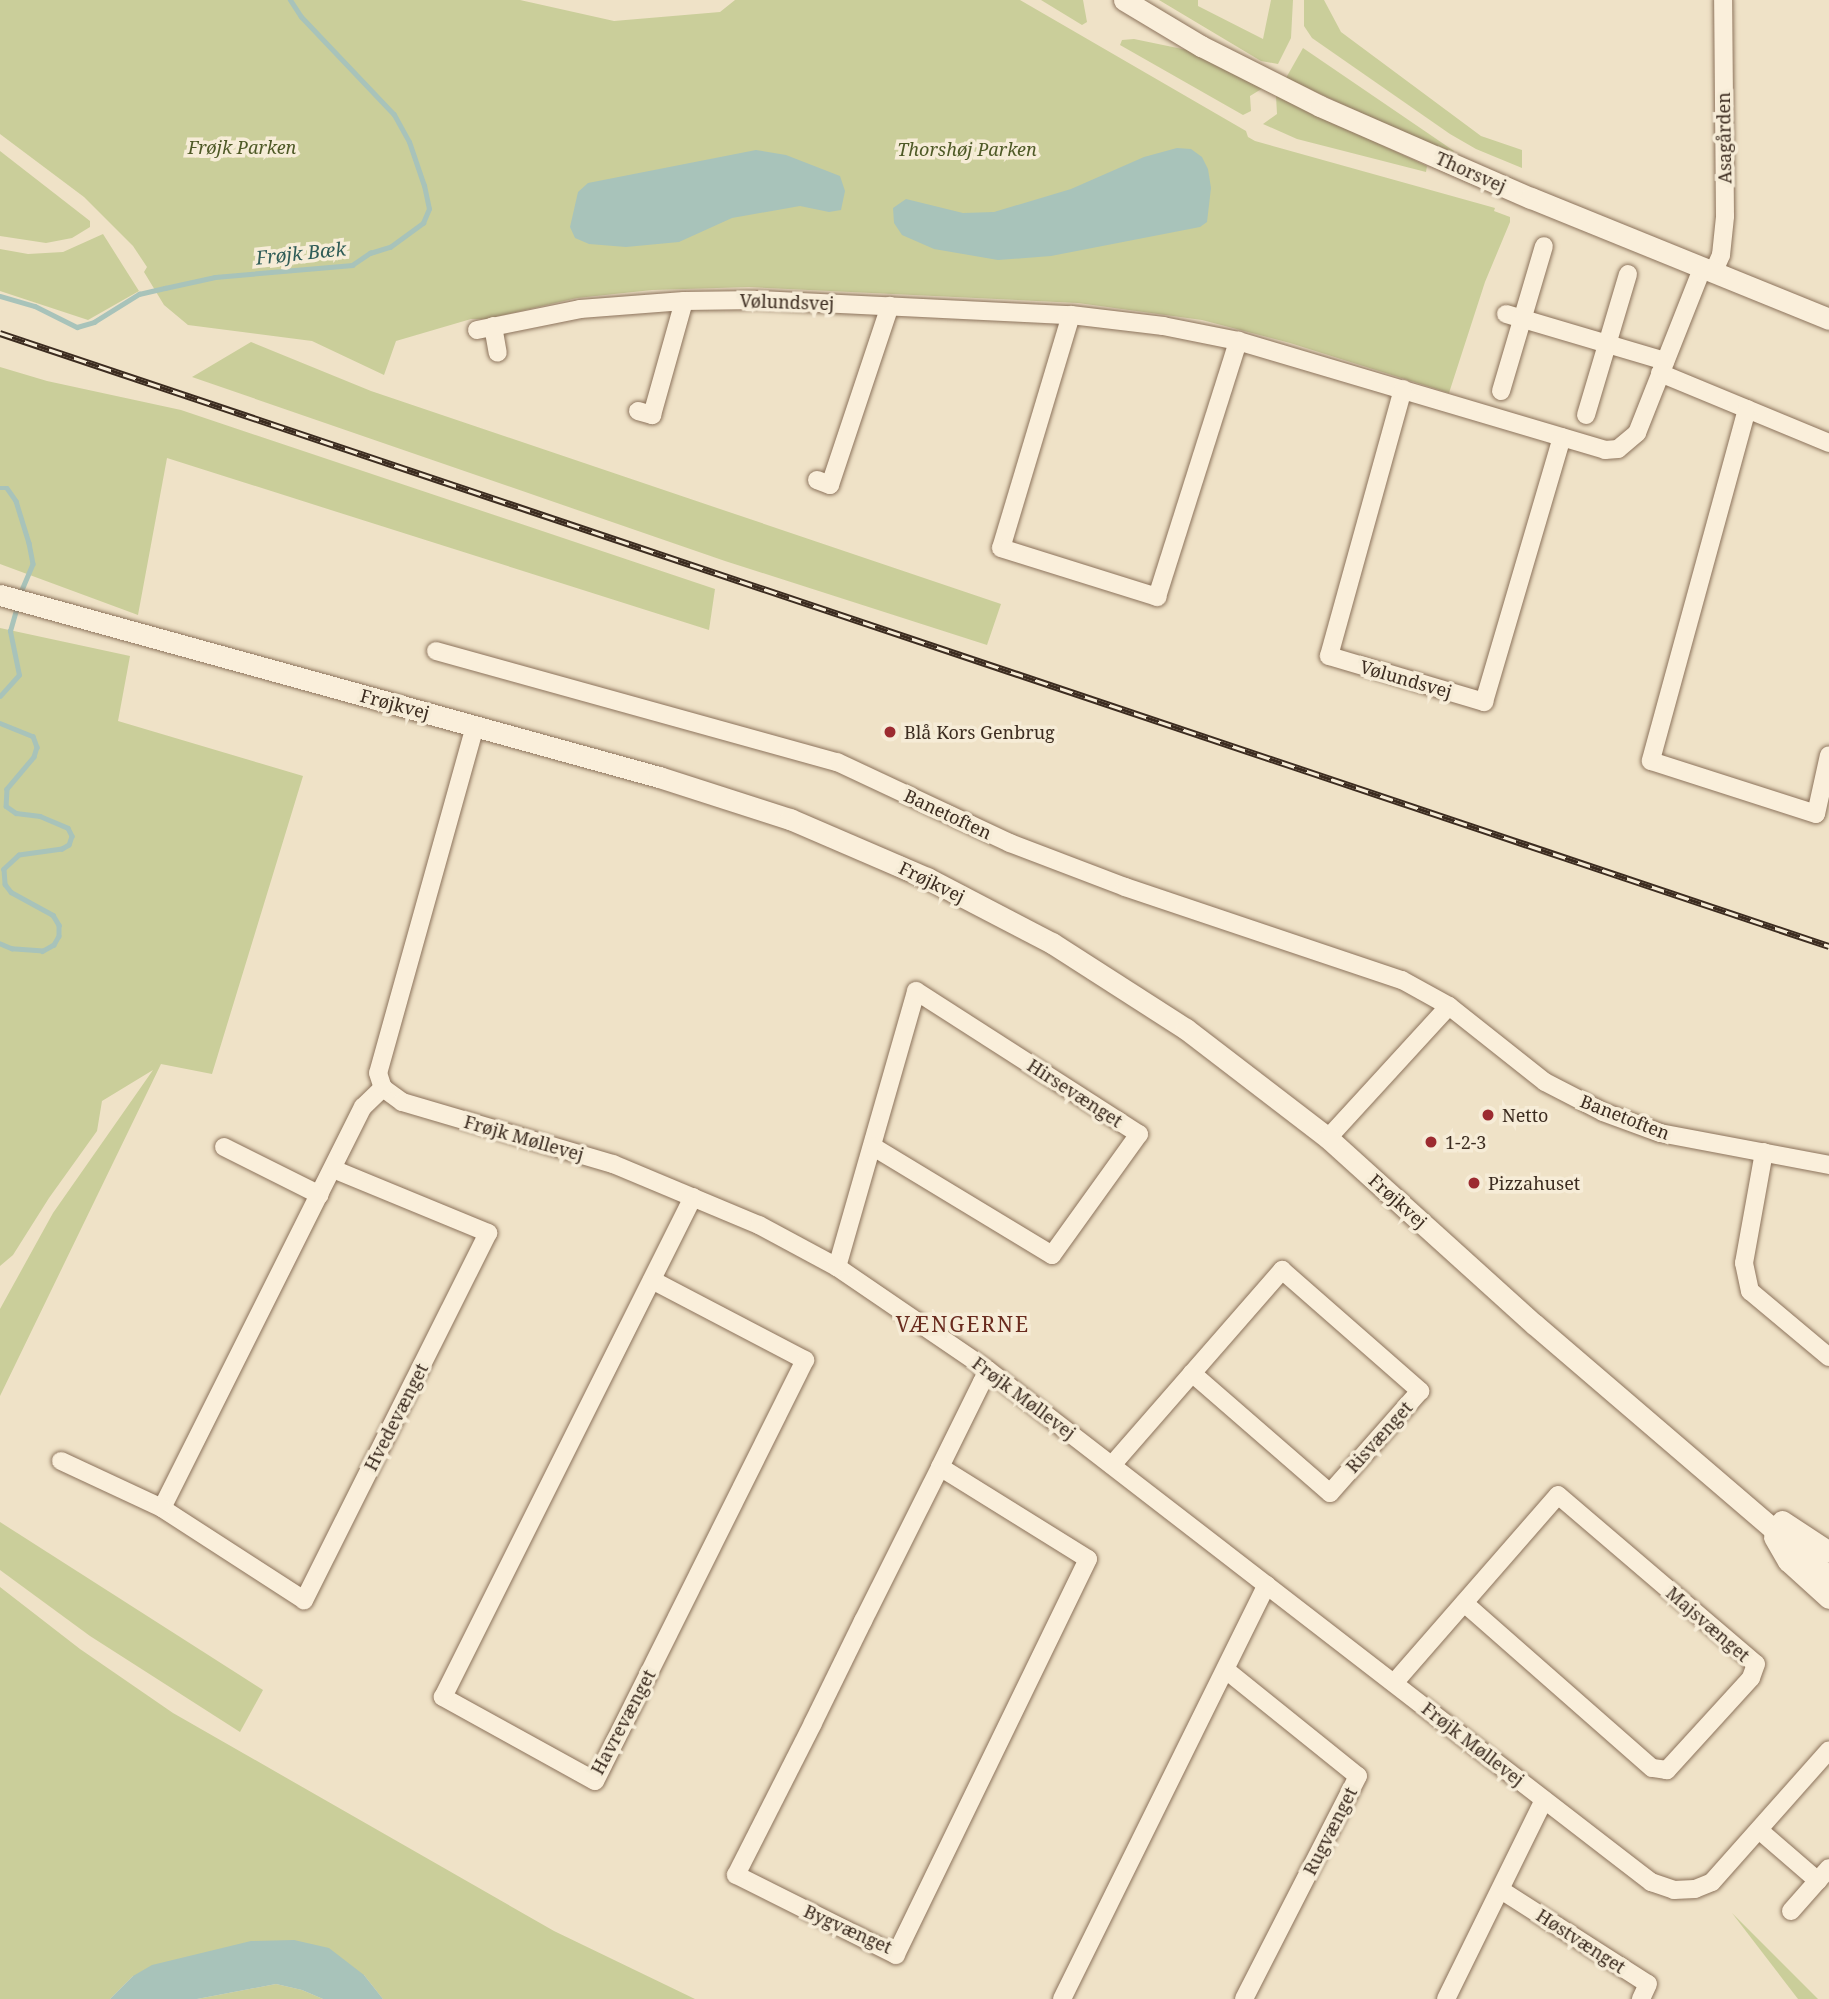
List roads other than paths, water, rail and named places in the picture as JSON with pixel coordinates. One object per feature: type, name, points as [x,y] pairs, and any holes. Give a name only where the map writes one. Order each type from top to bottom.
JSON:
[{"type":"street","name":"Thorsvej","points":[[1124,0],[1201,46],[1320,106],[1707,271],[1829,319]]},
{"type":"street","name":"Asagården","points":[[1707,271],[1721,255],[1726,216],[1723,0]]},
{"type":"street","points":[[1501,391],[1514,317],[1544,246]]},
{"type":"street","name":"Vølundsvej","points":[[498,353],[485,328],[580,309],[684,301],[759,300],[1071,315],[1163,326],[1238,341],[1605,450],[1618,449],[1637,433],[1663,367],[1707,271]]},
{"type":"street","points":[[1586,415],[1628,274]]},
{"type":"street","points":[[638,411],[652,415],[684,301]]},
{"type":"street","points":[[817,480],[830,485],[890,306]]},
{"type":"street","points":[[1071,315],[1001,548],[1157,597],[1238,341]]},
{"type":"street","points":[[1514,317],[1607,344],[1663,367],[1747,409],[1829,443]]},
{"type":"street","name":"Vølundsvej","points":[[1403,389],[1329,656],[1484,702],[1562,438]]},
{"type":"street","points":[[1747,409],[1651,761],[1816,814],[1829,755]]},
{"type":"street","name":"Frøjkvej","points":[[0,595],[659,777],[790,819],[927,878],[1052,943],[1186,1029],[1328,1138],[1534,1324],[1829,1577]]},
{"type":"street","name":"Banetoften","points":[[436,651],[838,762],[1010,843],[1125,887],[1402,980],[1449,1006],[1545,1082],[1603,1112],[1660,1133],[1829,1165]]},
{"type":"street","points":[[162,1508],[363,1107],[383,1088],[378,1073],[475,726]]},
{"type":"street","name":"Hirsevænget","points":[[837,1267],[916,991],[1139,1134],[1052,1255],[872,1146]]},
{"type":"street","points":[[1328,1138],[1449,1006]]},
{"type":"street","name":"Frøjk Møllevej","points":[[383,1088],[402,1102],[613,1164],[759,1224],[837,1267],[988,1370],[1651,1882],[1674,1890],[1695,1889],[1712,1882],[1829,1750]]},
{"type":"street","points":[[224,1147],[320,1195]]},
{"type":"street","points":[[1764,1152],[1744,1263],[1751,1291],[1829,1357]]},
{"type":"street","name":"Hvedevænget","points":[[61,1461],[162,1508],[304,1600],[488,1233],[333,1169]]},
{"type":"street","name":"Havrevænget","points":[[652,1280],[805,1360],[595,1781],[443,1697],[652,1280],[694,1197]]},
{"type":"street","name":"Risvænget","points":[[1112,1465],[1192,1373],[1282,1270],[1420,1391],[1330,1493],[1192,1373]]},
{"type":"street","name":"Bygvænget","points":[[940,1467],[1088,1559],[896,1955],[736,1875],[988,1370]]},
{"type":"street","name":"Frøjkvej","points":[[1707,1471],[1829,1552]]},
{"type":"street","name":"Majsvænget","points":[[1394,1683],[1558,1495],[1756,1664],[1751,1678],[1667,1770],[1652,1768],[1464,1603]]},
{"type":"street","name":"Frøjkvej","points":[[1764,1520],[1788,1560],[1829,1598]]},
{"type":"street","points":[[1062,1999],[1267,1585]]},
{"type":"street","name":"Rugvænget","points":[[1226,1670],[1358,1776],[1244,1999]]},
{"type":"street","points":[[1446,1999],[1544,1800]]},
{"type":"street","points":[[1759,1830],[1823,1874],[1791,1911]]},
{"type":"street","name":"Høstvænget","points":[[1501,1890],[1648,1984],[1641,1999]]},
{"type":"water","points":[[1177,148],[1191,149],[1202,157],[1208,169],[1211,188],[1207,222],[1200,227],[1051,256],[998,260],[934,249],[902,235],[894,223],[893,208],[906,199],[963,213],[994,212],[1071,189],[1144,157]]},
{"type":"water","points":[[756,150],[786,155],[840,176],[845,191],[841,210],[829,212],[800,206],[732,218],[679,242],[626,247],[589,244],[575,238],[570,227],[578,192],[588,183]]},
{"type":"water","points":[[294,1940],[329,1948],[364,1975],[383,1999],[323,1999],[302,1990],[276,1984],[197,1999],[110,1999],[133,1976],[152,1965],[251,1941]]},
{"type":"waterway","name":"Frøjk Bæk","points":[[0,296],[35,306],[77,327],[94,322],[139,294],[165,288],[215,277],[352,265],[370,253],[390,247],[423,223],[429,209],[424,186],[409,142],[394,115],[301,17],[290,0]]},
{"type":"waterway","name":"Frøjk Bæk","points":[[0,488],[7,488],[16,501],[33,564],[20,595]]},
{"type":"waterway","name":"Frøjk Bæk","points":[[0,696],[19,675],[10,631],[17,607]]},
{"type":"waterway","name":"Frøjk Bæk","points":[[0,723],[33,736],[37,747],[34,757],[7,789],[6,806],[16,813],[40,816],[68,828],[72,836],[69,845],[62,849],[19,855],[4,869],[5,884],[11,892],[53,915],[59,925],[59,936],[54,945],[43,951],[12,949],[0,944]]},
{"type":"railway","points":[[0,333],[1829,946]]},
{"type":"place","name":"Blå Kors Genbrug","points":[[890,732]]},
{"type":"place","name":"Netto","points":[[1488,1115]]},
{"type":"place","name":"1-2-3","points":[[1431,1142]]},
{"type":"place","name":"Pizzahuset","points":[[1474,1183]]},
{"type":"district","name":"VÆNGERNE","points":[[963,1324]]},
{"type":"park label","name":"Frøjk Parken","points":[[242,147]]},
{"type":"park label","name":"Thorshøj Parken","points":[[967,149]]}]
